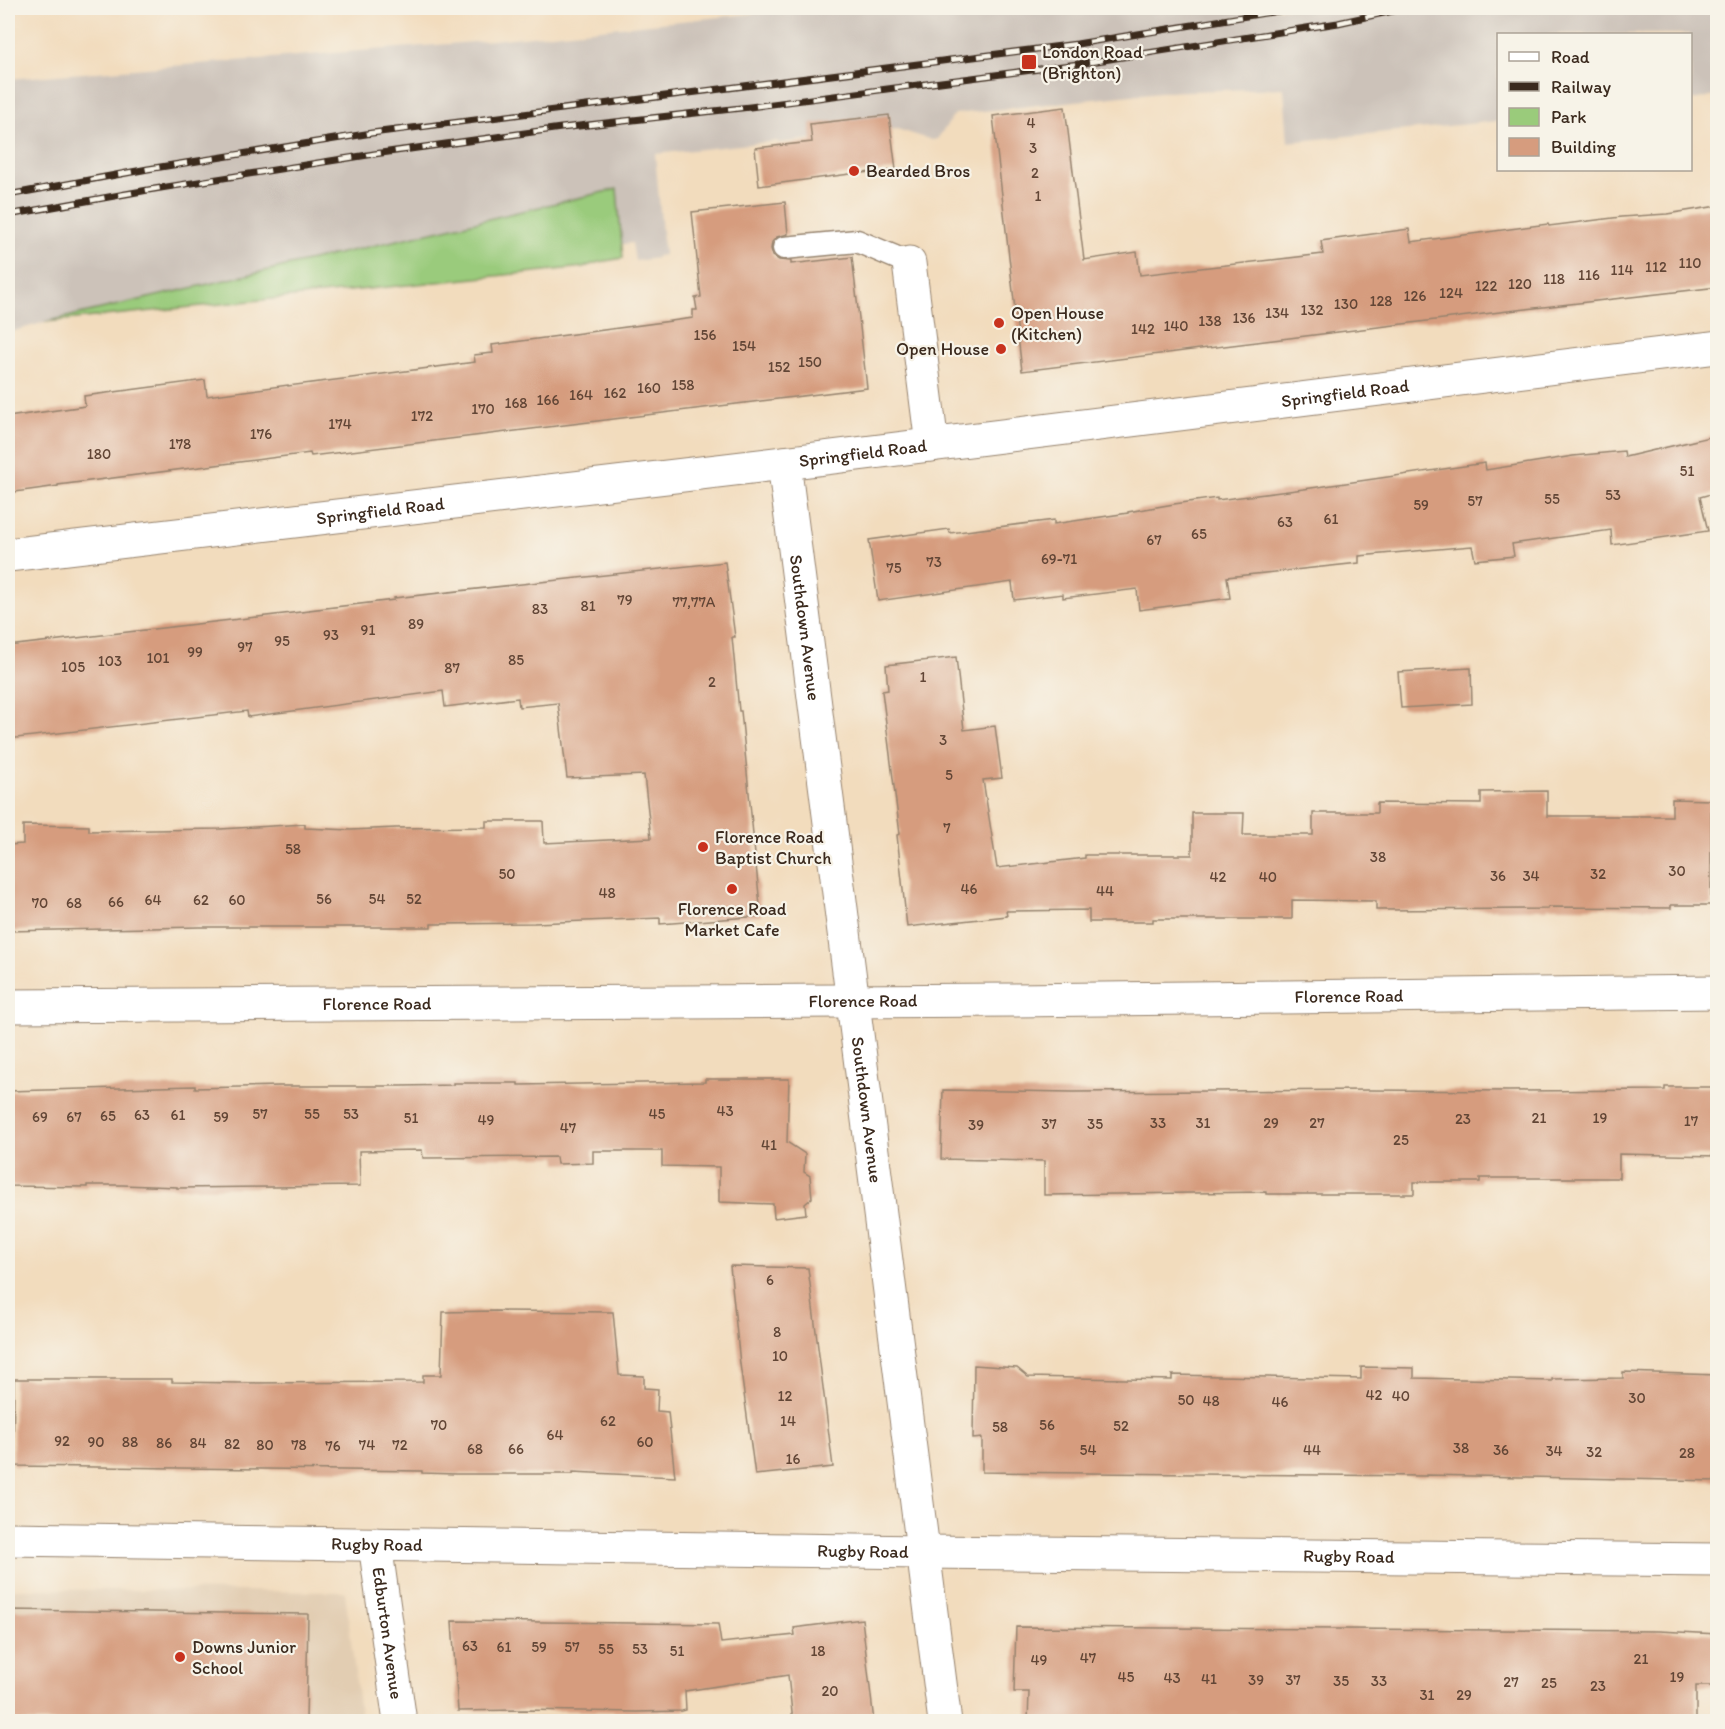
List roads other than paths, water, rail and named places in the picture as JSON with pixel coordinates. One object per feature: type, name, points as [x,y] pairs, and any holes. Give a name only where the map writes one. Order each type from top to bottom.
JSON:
[{"type":"street","points":[[909,263],[932,445]]},
{"type":"street","name":"Springfield Road","points":[[8,555],[932,445],[1718,347]]},
{"type":"street","name":"Southdown Avenue","points":[[784,463],[945,1722]]},
{"type":"street","name":"Florence Road","points":[[8,1006],[1718,992]]},
{"type":"street","name":"Rugby Road","points":[[8,1539],[1718,1560]]},
{"type":"street","name":"Edburton Avenue","points":[[375,1544],[400,1722]]},
{"type":"lane","points":[[784,248],[857,241],[909,263]]},
{"type":"railway","points":[[8,195],[148,169],[372,133],[1077,44],[1296,8]]},
{"type":"railway","points":[[8,215],[374,154],[561,128],[750,107],[1078,64],[1338,23],[1406,8]]},
{"type":"place","name":"London Road (Brighton)","points":[[1029,62]]},
{"type":"place","name":"Bearded Bros","points":[[854,171]]},
{"type":"place","name":"Open House (Kitchen)","points":[[999,323]]},
{"type":"place","name":"Open House","points":[[1001,349]]},
{"type":"place","name":"Florence Road Baptist Church","points":[[703,847]]},
{"type":"place","name":"Florence Road Market Cafe","points":[[732,889]]},
{"type":"place","name":"Downs Junior School","points":[[180,1657]]}]
